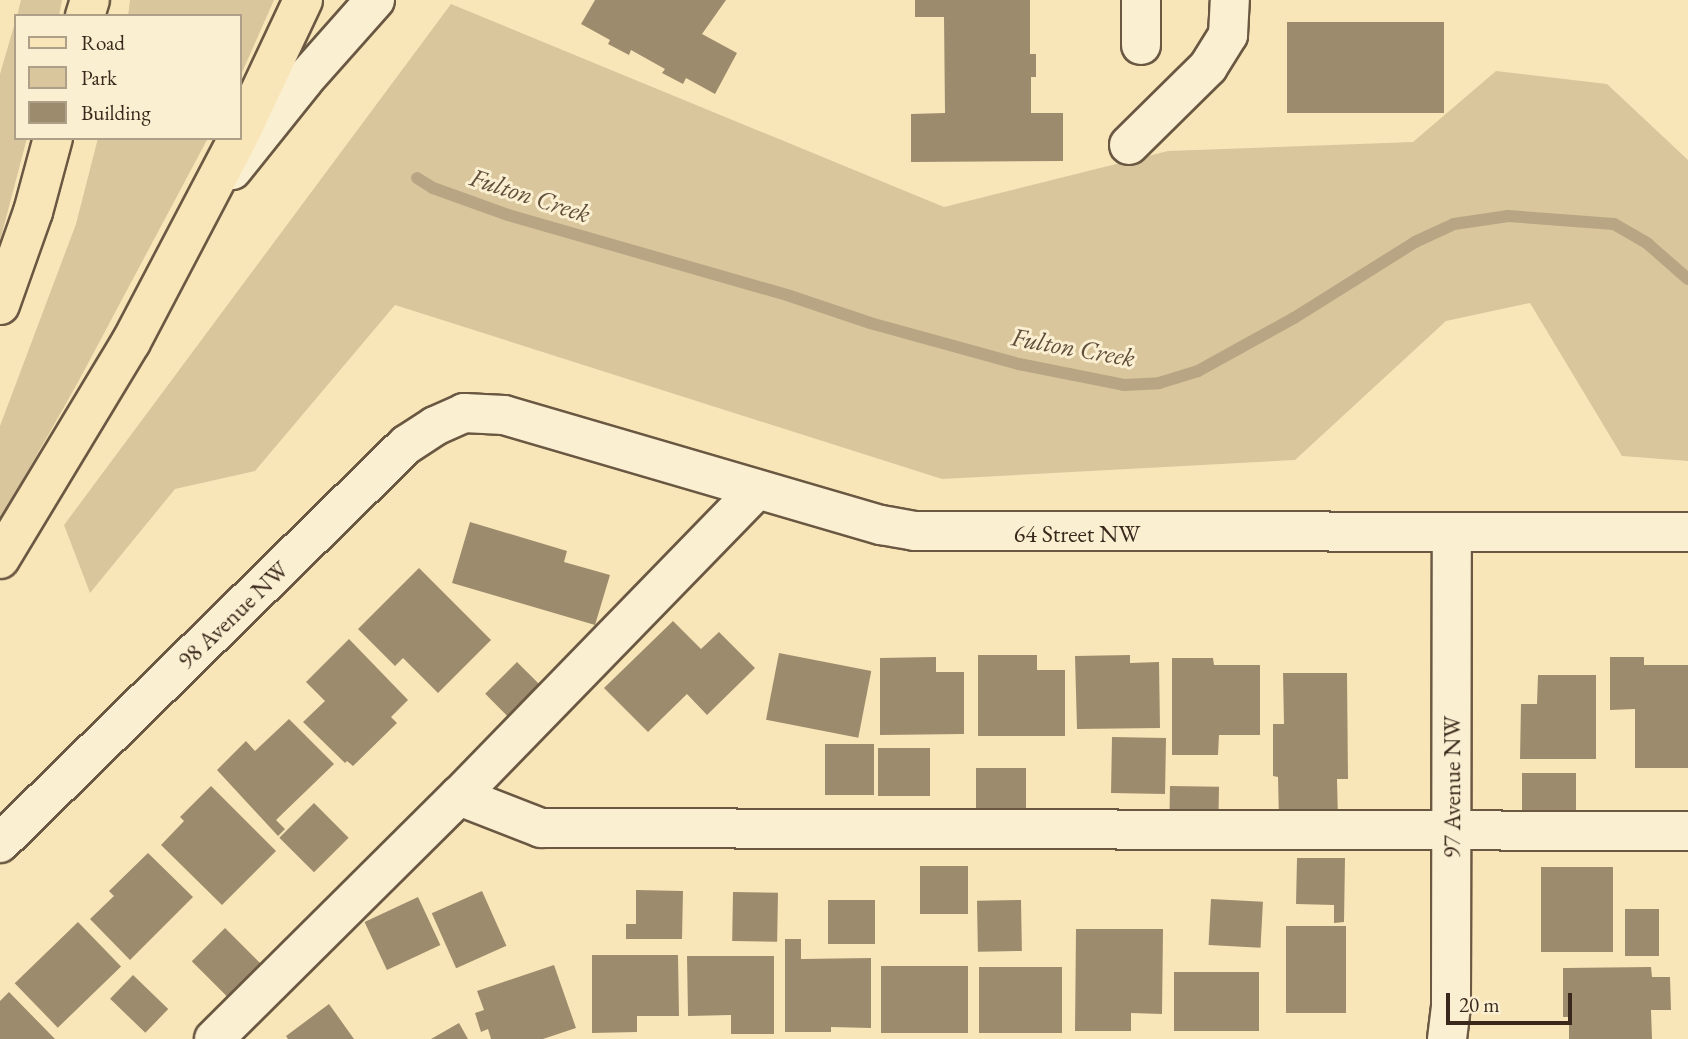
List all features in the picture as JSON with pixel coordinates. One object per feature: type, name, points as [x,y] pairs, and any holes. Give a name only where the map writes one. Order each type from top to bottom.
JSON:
[{"type":"main road","points":[[242,130],[303,0]]},
{"type":"main road","points":[[0,305],[33,212],[52,140]]},
{"type":"main road","points":[[0,559],[131,342],[237,140]]},
{"type":"street","points":[[200,210],[304,80],[376,0]]},
{"type":"street","points":[[1141,0],[1141,45]]},
{"type":"street","points":[[1129,145],[1208,67],[1227,35],[1230,0]]},
{"type":"street","name":"64 Street NW","points":[[482,412],[504,415],[881,525],[937,533],[1688,532]]},
{"type":"street","name":"98 Avenue NW","points":[[0,843],[407,445],[435,426],[464,413],[482,412]]},
{"type":"street","points":[[214,1039],[459,796],[757,490]]},
{"type":"street","name":"97 Avenue NW","points":[[1447,1039],[1451,1005],[1451,534]]},
{"type":"street","points":[[459,796],[541,828],[1688,831]]},
{"type":"green space","points":[[21,0],[62,0],[59,14],[18,14]]},
{"type":"green space","points":[[130,0],[274,0],[242,72],[242,14],[128,14]]},
{"type":"green space","points":[[451,4],[944,207],[1168,151],[1413,142],[1496,71],[1607,84],[1688,160],[1688,461],[1622,456],[1530,303],[1446,321],[1295,460],[942,479],[395,305],[255,471],[175,489],[90,593],[64,525]]},
{"type":"green space","points":[[14,26],[14,140],[26,140],[0,241],[0,74]]},
{"type":"green space","points":[[97,140],[207,140],[77,384],[0,520],[0,426],[76,224]]},
{"type":"building","points":[[595,0],[726,0],[702,34],[737,53],[715,94],[686,78],[683,84],[662,73],[665,69],[631,50],[629,55],[608,44],[610,40],[581,24]]},
{"type":"building","points":[[915,0],[1030,0],[1030,54],[1036,54],[1036,77],[1031,77],[1031,113],[1063,113],[1063,161],[911,162],[911,114],[945,113],[944,17],[915,17]]},
{"type":"building","points":[[1287,22],[1444,22],[1444,113],[1287,113]]},
{"type":"building","points":[[470,522],[567,551],[564,562],[610,575],[595,625],[452,583]]},
{"type":"building","points":[[419,568],[491,640],[438,693],[403,658],[395,666],[358,629]]},
{"type":"building","points":[[673,621],[701,649],[719,632],[755,668],[707,715],[687,694],[648,732],[604,688]]},
{"type":"building","points":[[349,639],[408,700],[391,717],[397,723],[353,766],[347,761],[345,763],[303,722],[325,701],[306,682]]},
{"type":"building","points":[[779,653],[871,671],[858,738],[766,720]]},
{"type":"building","points":[[978,655],[1037,655],[1037,670],[1065,670],[1065,736],[978,736]]},
{"type":"building","points":[[1130,655],[1130,663],[1159,662],[1160,728],[1077,729],[1075,656]]},
{"type":"building","points":[[936,657],[936,672],[964,672],[964,734],[880,735],[880,658]]},
{"type":"building","points":[[1610,657],[1644,657],[1644,665],[1688,665],[1688,768],[1635,768],[1635,709],[1610,710]]},
{"type":"building","points":[[1172,658],[1213,658],[1214,665],[1260,665],[1260,735],[1219,735],[1218,755],[1172,755]]},
{"type":"building","points":[[517,662],[540,685],[509,717],[485,694]]},
{"type":"building","points":[[1283,673],[1347,673],[1348,779],[1337,779],[1338,819],[1279,820],[1278,777],[1273,776],[1273,724],[1284,724]]},
{"type":"building","points":[[1538,675],[1596,675],[1596,759],[1520,759],[1521,704],[1537,704]]},
{"type":"building","points":[[289,719],[334,764],[276,820],[285,829],[278,836],[217,770],[246,741],[255,751]]},
{"type":"building","points":[[1112,737],[1166,738],[1165,794],[1111,793]]},
{"type":"building","points":[[825,744],[874,744],[874,795],[825,795]]},
{"type":"building","points":[[878,748],[930,748],[930,796],[878,796]]},
{"type":"building","points":[[976,768],[1026,768],[1026,822],[976,822]]},
{"type":"building","points":[[1522,773],[1576,773],[1576,824],[1522,824]]},
{"type":"building","points":[[211,786],[276,851],[222,905],[161,845],[184,821],[180,817]]},
{"type":"building","points":[[1170,786],[1219,787],[1218,828],[1169,827]]},
{"type":"building","points":[[314,803],[349,838],[314,872],[279,838]]},
{"type":"building","points":[[148,853],[193,897],[130,960],[90,919],[114,896],[109,891]]},
{"type":"building","points":[[1297,858],[1345,858],[1344,922],[1334,923],[1334,905],[1296,904]]},
{"type":"building","points":[[920,866],[968,866],[968,914],[920,914]]},
{"type":"building","points":[[1541,867],[1613,867],[1613,952],[1541,952]]},
{"type":"building","points":[[636,890],[683,891],[682,939],[626,939],[626,924],[636,924]]},
{"type":"building","points":[[482,891],[506,946],[456,968],[432,913]]},
{"type":"building","points":[[733,892],[778,893],[777,942],[732,941]]},
{"type":"building","points":[[418,897],[440,945],[387,970],[365,922]]},
{"type":"building","points":[[1211,899],[1263,902],[1261,948],[1209,945]]},
{"type":"building","points":[[828,900],[875,900],[875,944],[828,944]]},
{"type":"building","points":[[1021,900],[1022,951],[978,952],[977,901]]},
{"type":"building","points":[[1625,909],[1659,909],[1659,956],[1625,956]]},
{"type":"building","points":[[78,922],[121,967],[58,1028],[15,983]]},
{"type":"building","points":[[1286,926],[1346,926],[1346,1013],[1286,1013]]},
{"type":"building","points":[[225,928],[261,964],[228,997],[192,961]]},
{"type":"building","points":[[1076,929],[1163,929],[1162,1014],[1131,1013],[1131,1031],[1075,1031]]},
{"type":"building","points":[[785,939],[801,939],[801,959],[871,958],[871,1028],[831,1027],[831,1032],[785,1032]]},
{"type":"building","points":[[592,955],[678,955],[679,1016],[637,1016],[637,1032],[592,1033]]},
{"type":"building","points":[[687,956],[774,956],[774,1034],[731,1034],[731,1015],[688,1016]]},
{"type":"building","points":[[554,965],[576,1028],[543,1039],[491,1039],[488,1029],[481,1032],[475,1013],[484,1010],[477,991]]},
{"type":"building","points":[[881,966],[968,966],[968,1033],[881,1033]]},
{"type":"building","points":[[979,967],[1062,967],[1062,1033],[979,1033]]},
{"type":"building","points":[[1651,967],[1652,977],[1670,977],[1671,1010],[1651,1010],[1652,1039],[1569,1039],[1569,1017],[1563,1017],[1563,968]]},
{"type":"building","points":[[1174,972],[1259,972],[1259,1031],[1174,1031]]},
{"type":"building","points":[[133,975],[168,1009],[145,1033],[110,999]]},
{"type":"building","points":[[9,992],[55,1039],[0,1039],[0,1001]]},
{"type":"building","points":[[329,1004],[354,1039],[288,1039],[286,1036]]},
{"type":"building","points":[[459,1023],[468,1039],[431,1039]]},
{"type":"waterway","name":"Fulton Creek","points":[[417,178],[433,188],[508,215],[790,296],[870,323],[1019,364],[1124,385],[1159,383],[1198,371],[1294,318],[1415,242],[1454,224],[1508,216],[1614,224],[1648,244],[1688,279]]}]
